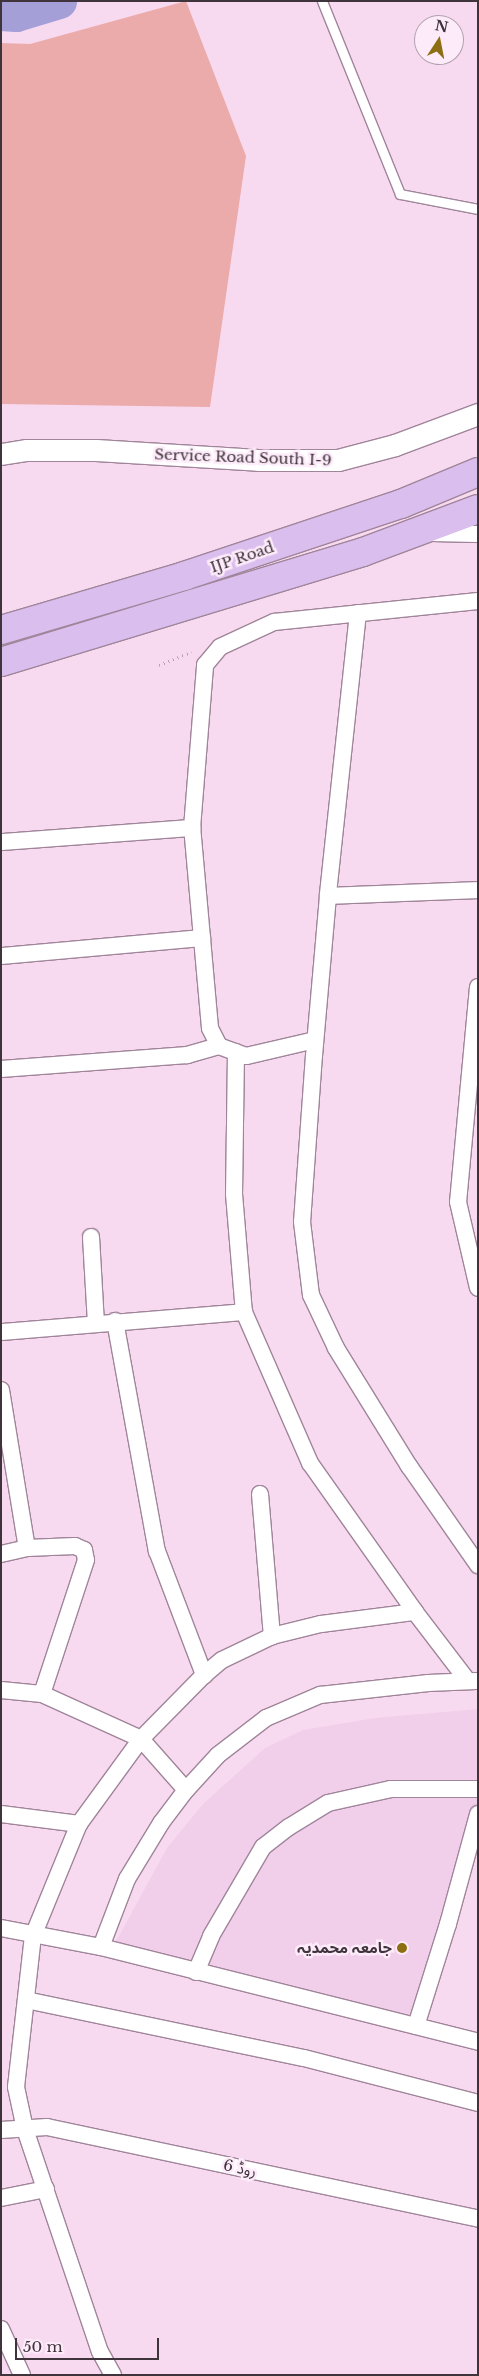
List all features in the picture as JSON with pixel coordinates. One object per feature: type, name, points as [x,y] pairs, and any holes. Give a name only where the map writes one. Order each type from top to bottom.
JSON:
[{"type":"highway","name":"IJP Road","points":[[12,627],[203,570],[401,504],[478,472]]},
{"type":"highway","name":"IJP Road","points":[[1,662],[362,552],[478,509]]},
{"type":"highway","points":[[12,627],[32,652]]},
{"type":"street","name":"Service Road South I-9","points":[[1,454],[27,450],[96,450],[258,460],[338,460],[395,445],[478,414]]},
{"type":"street","points":[[412,534],[478,534]]},
{"type":"street","points":[[219,1046],[210,1028],[192,828],[205,665],[220,647],[274,622],[478,602]]},
{"type":"street","points":[[358,613],[328,896],[315,1040],[302,1222],[311,1295],[336,1348],[409,1466],[478,1565]]},
{"type":"street","points":[[1,842],[192,828]]},
{"type":"street","points":[[328,896],[478,890]]},
{"type":"street","points":[[1,956],[202,938]]},
{"type":"street","points":[[478,987],[458,1202],[478,1288]]},
{"type":"street","points":[[1,1069],[187,1055],[219,1046],[246,1056],[315,1040]]},
{"type":"street","points":[[236,1052],[234,1194],[244,1312],[310,1463],[415,1612],[472,1681]]},
{"type":"street","points":[[91,1237],[96,1323]]},
{"type":"street","points":[[1,1332],[115,1321],[244,1312]]},
{"type":"street","points":[[115,1321],[157,1551],[204,1675]]},
{"type":"street","points":[[1,1390],[7,1460],[27,1548]]},
{"type":"street","points":[[260,1494],[272,1636]]},
{"type":"street","points":[[1,1554],[27,1548],[75,1546],[84,1550],[86,1560],[42,1694]]},
{"type":"street","points":[[113,2375],[100,2352],[25,2128],[16,2087],[33,1936],[79,1824],[141,1739],[204,1675],[222,1660],[272,1636],[322,1624],[415,1612]]},
{"type":"street","points":[[101,1947],[127,1879],[161,1823],[186,1790],[218,1755],[266,1718],[320,1695],[472,1681]]},
{"type":"street","points":[[1,1690],[42,1694],[141,1739],[186,1790]]},
{"type":"street","points":[[196,1972],[211,1936],[263,1847],[289,1827],[328,1803],[391,1789],[478,1789]]},
{"type":"street","points":[[1,1814],[79,1824]]},
{"type":"street","points":[[416,2026],[448,1924],[478,1814]]},
{"type":"street","points":[[1,1928],[33,1936],[101,1947],[478,2042]]},
{"type":"street","points":[[26,2000],[304,2058],[478,2104]]},
{"type":"street","name":"روڈ 6","points":[[1,2130],[47,2127],[478,2219]]},
{"type":"street","points":[[1,2198],[46,2189]]},
{"type":"street","points":[[1,2329],[22,2375]]},
{"type":"lane","points":[[322,1],[400,194],[478,209]]},
{"type":"shaded area","points":[[186,1],[246,156],[210,407],[1,404],[1,43],[30,44]]},
{"type":"shaded area","points":[[478,1709],[478,1825],[413,2019],[114,1945],[167,1848],[203,1804],[265,1748],[303,1730],[375,1718]]},
{"type":"waterway","points":[[1,13],[16,14],[59,1]]},
{"type":"place","name":"جامعہ محمدیہ","points":[[402,1948]]}]
